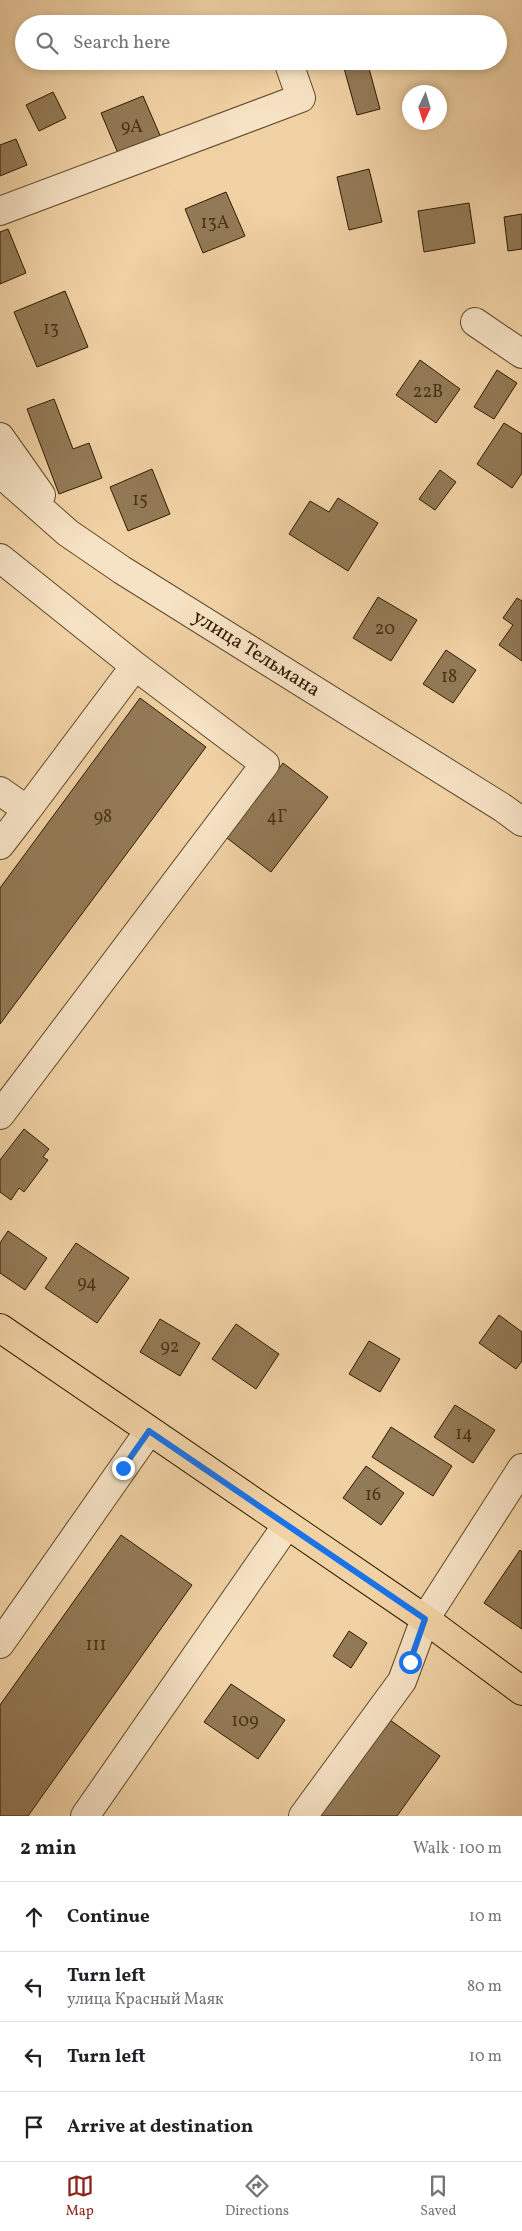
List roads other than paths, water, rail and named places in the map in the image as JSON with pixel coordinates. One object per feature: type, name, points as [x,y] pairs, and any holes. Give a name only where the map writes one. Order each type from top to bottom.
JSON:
[{"type":"main road","points":[[0,1328],[425,1619],[522,1691]]},
{"type":"street","points":[[0,211],[301,98],[291,70]]},
{"type":"street","points":[[475,322],[522,354]]},
{"type":"street","points":[[0,438],[68,532]]},
{"type":"street","name":"улица Тельмана","points":[[0,473],[68,532],[122,570],[522,822]]},
{"type":"street","points":[[0,558],[135,666],[265,764],[0,1115]]},
{"type":"street","points":[[0,845],[135,666]]},
{"type":"street","points":[[0,791],[27,810]]},
{"type":"street","points":[[0,1644],[149,1431]]},
{"type":"street","points":[[303,1816],[402,1681],[425,1619],[522,1468]]},
{"type":"street","points":[[86,1816],[287,1525]]}]
